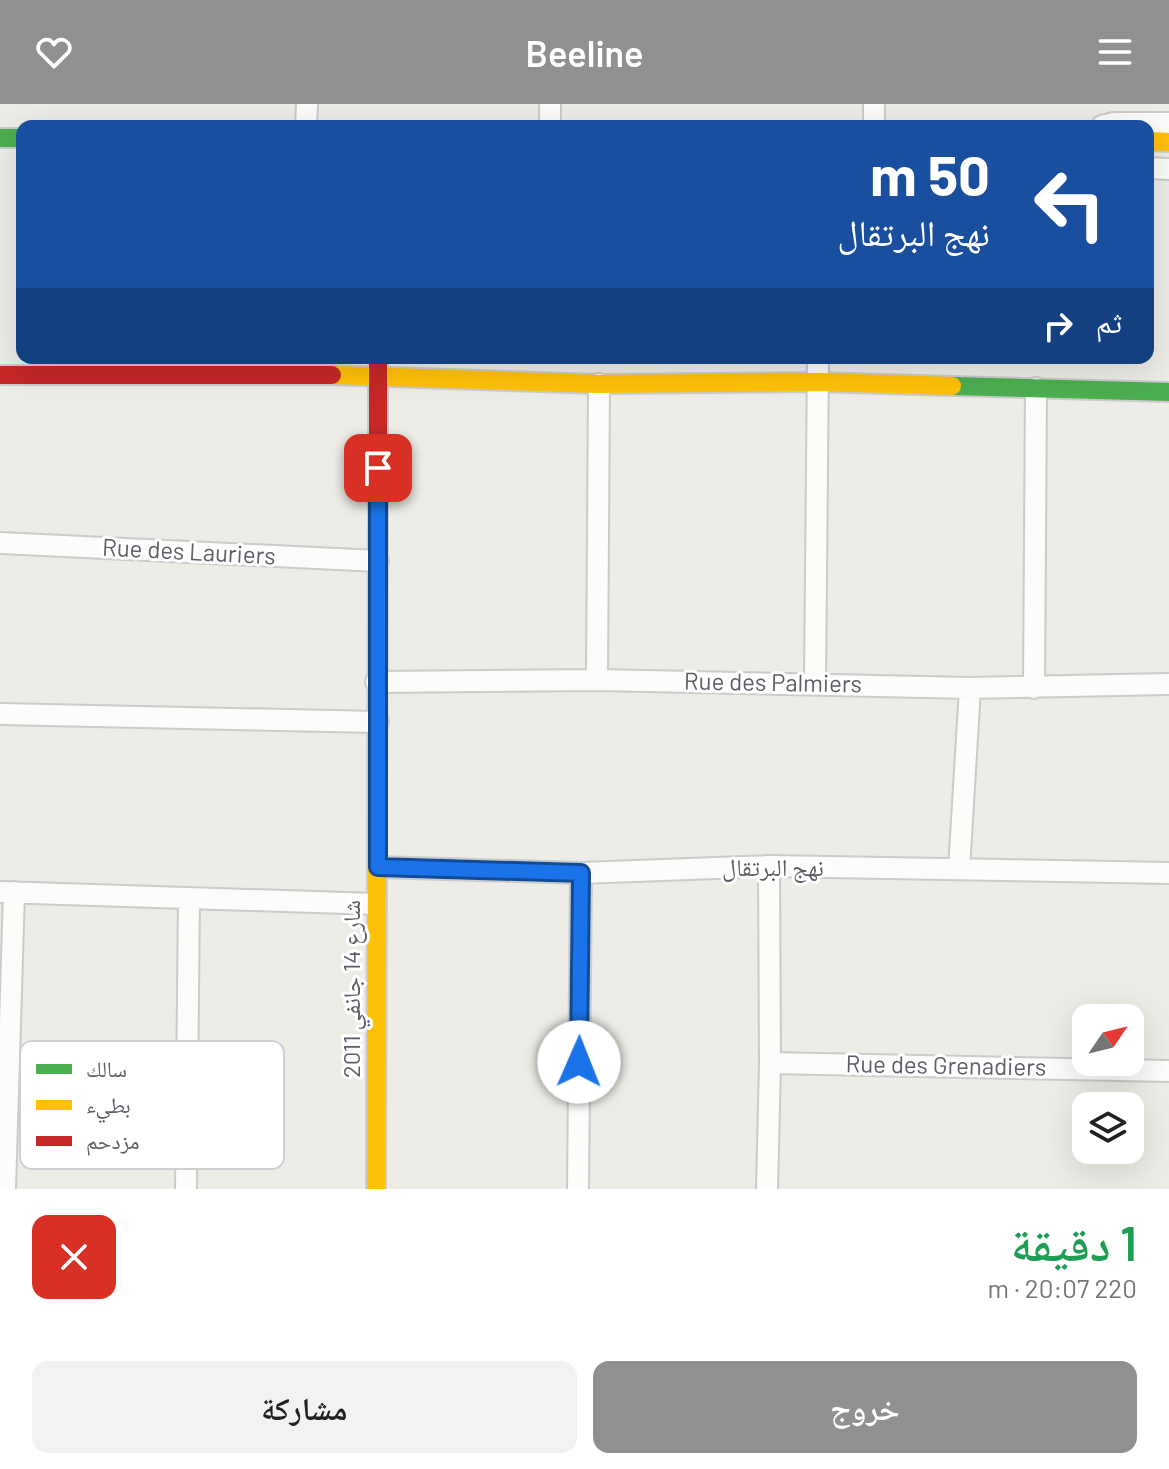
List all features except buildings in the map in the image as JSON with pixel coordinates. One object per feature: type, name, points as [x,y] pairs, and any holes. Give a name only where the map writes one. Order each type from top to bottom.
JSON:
[{"type":"street","points":[[1111,118],[1134,120]]},
{"type":"street","points":[[815,683],[818,364]]},
{"type":"street","points":[[0,375],[378,367],[599,384],[818,382],[1169,392]]},
{"type":"street","name":"شارع 14 جانفي 2011","points":[[376,1189],[378,367]]},
{"type":"street","points":[[597,680],[599,384]]},
{"type":"street","points":[[1034,688],[1036,388]]},
{"type":"street","name":"Rue des Lauriers","points":[[0,543],[378,561]]},
{"type":"street","name":"Rue des Palmiers","points":[[376,682],[597,680],[970,688],[1169,684]]},
{"type":"street","points":[[959,869],[970,688]]},
{"type":"street","points":[[0,714],[378,722]]},
{"type":"street","points":[[767,1189],[769,866]]},
{"type":"street","name":"نهج البرتقال","points":[[378,867],[581,873],[769,866],[1169,873]]},
{"type":"street","points":[[578,1189],[581,873]]},
{"type":"street","points":[[5,1189],[7,892],[376,904]]},
{"type":"street","points":[[188,1041],[189,898]]},
{"type":"street","name":"Rue des Grenadiers","points":[[770,1063],[1169,1071]]},
{"type":"street","points":[[186,1169],[186,1189]]},
{"type":"traffic: fast","points":[[0,138],[16,138]]},
{"type":"traffic: fast","points":[[952,386],[1169,392]]},
{"type":"traffic: slow","points":[[1154,141],[1169,142]]},
{"type":"traffic: slow","points":[[332,375],[599,384],[818,382],[952,386]]},
{"type":"traffic: slow","points":[[376,1189],[378,497]]},
{"type":"traffic: jam","points":[[378,364],[378,497]]},
{"type":"traffic: jam","points":[[0,375],[332,375]]},
{"type":"route","points":[[378,468],[378,867],[581,873],[579,1062]]}]
